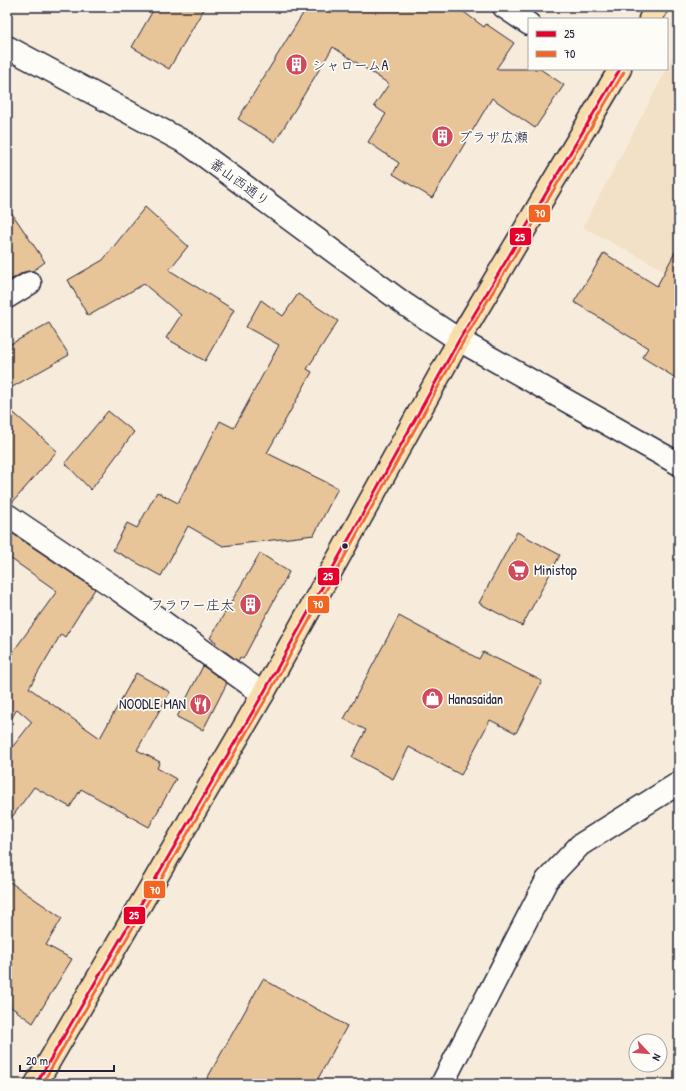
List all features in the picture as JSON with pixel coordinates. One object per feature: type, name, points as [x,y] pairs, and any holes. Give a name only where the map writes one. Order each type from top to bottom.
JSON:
[{"type":"highway","points":[[651,18],[657,7]]},
{"type":"highway","points":[[36,1084],[263,694],[459,340],[619,70]]},
{"type":"street","points":[[504,7],[528,23]]},
{"type":"street","name":"蕃山西通り","points":[[7,47],[188,144],[406,305],[459,340],[679,464]]},
{"type":"street","points":[[7,297],[30,283]]},
{"type":"street","points":[[7,515],[120,592],[263,694]]},
{"type":"street","points":[[442,1084],[547,880],[580,845],[679,783]]},
{"type":"shaded area","points":[[679,46],[679,278],[583,227],[666,70],[668,70],[668,67]]},
{"type":"building","points":[[155,7],[205,7],[169,69],[132,47]]},
{"type":"building","points":[[307,7],[457,7],[484,27],[486,24],[514,43],[496,69],[542,70],[564,85],[535,128],[492,98],[432,198],[393,174],[399,163],[368,142],[386,114],[374,106],[389,84],[333,47],[275,142],[238,119]]},
{"type":"building","points":[[7,206],[45,262],[33,271],[24,272],[7,282]]},
{"type":"building","points":[[145,207],[188,246],[169,270],[234,310],[205,361],[166,338],[181,315],[144,284],[88,316],[68,280],[103,260]]},
{"type":"building","points":[[679,245],[679,380],[642,357],[648,348],[574,302],[604,253],[657,286]]},
{"type":"building","points":[[298,294],[338,321],[307,369],[312,372],[267,453],[338,488],[314,535],[223,546],[188,526],[161,576],[113,550],[127,523],[137,528],[157,492],[178,503],[220,421],[234,428],[279,345],[246,327],[261,300],[283,316]]},
{"type":"building","points":[[49,323],[69,355],[7,390],[7,346]]},
{"type":"building","points":[[7,407],[57,451],[11,504],[7,503]]},
{"type":"building","points":[[108,411],[134,432],[91,490],[65,463]]},
{"type":"building","points":[[7,530],[95,589],[65,637],[61,634],[29,688],[100,738],[136,673],[170,692],[137,750],[160,762],[157,768],[176,779],[149,827],[81,789],[70,807],[34,787],[7,824],[7,754],[32,722],[17,709],[7,726],[7,660],[57,591],[7,556]]},
{"type":"building","points":[[517,532],[560,555],[522,626],[479,603]]},
{"type":"building","name":"フラワー庄太","points":[[260,553],[289,572],[243,659],[240,657],[238,661],[215,644],[216,642],[210,638]]},
{"type":"building","points":[[399,616],[479,659],[483,652],[542,681],[516,733],[490,720],[461,775],[409,747],[393,779],[352,757],[366,730],[344,719]]},
{"type":"building","points":[[203,666],[227,683],[203,730],[177,717]]},
{"type":"building","points":[[7,880],[62,918],[46,945],[72,959],[33,1023],[7,1004]]},
{"type":"building","points":[[263,979],[347,1026],[315,1084],[204,1084]]},
{"type":"transit line","name":"25","points":[[36,1084],[263,694],[459,340],[619,70]]},
{"type":"transit line","name":"70","points":[[42,1084],[267,697],[463,342],[624,72]]},
{"type":"place","name":"シャロームA","points":[[296,65]]},
{"type":"place","name":"プラザ広瀬","points":[[442,137]]},
{"type":"place","name":"Ministop","points":[[518,570]]},
{"type":"place","name":"フラワー庄太","points":[[250,605]]},
{"type":"place","name":"Hanasaidan","points":[[432,699]]},
{"type":"place","name":"NOODLE MAN","points":[[201,704]]}]
